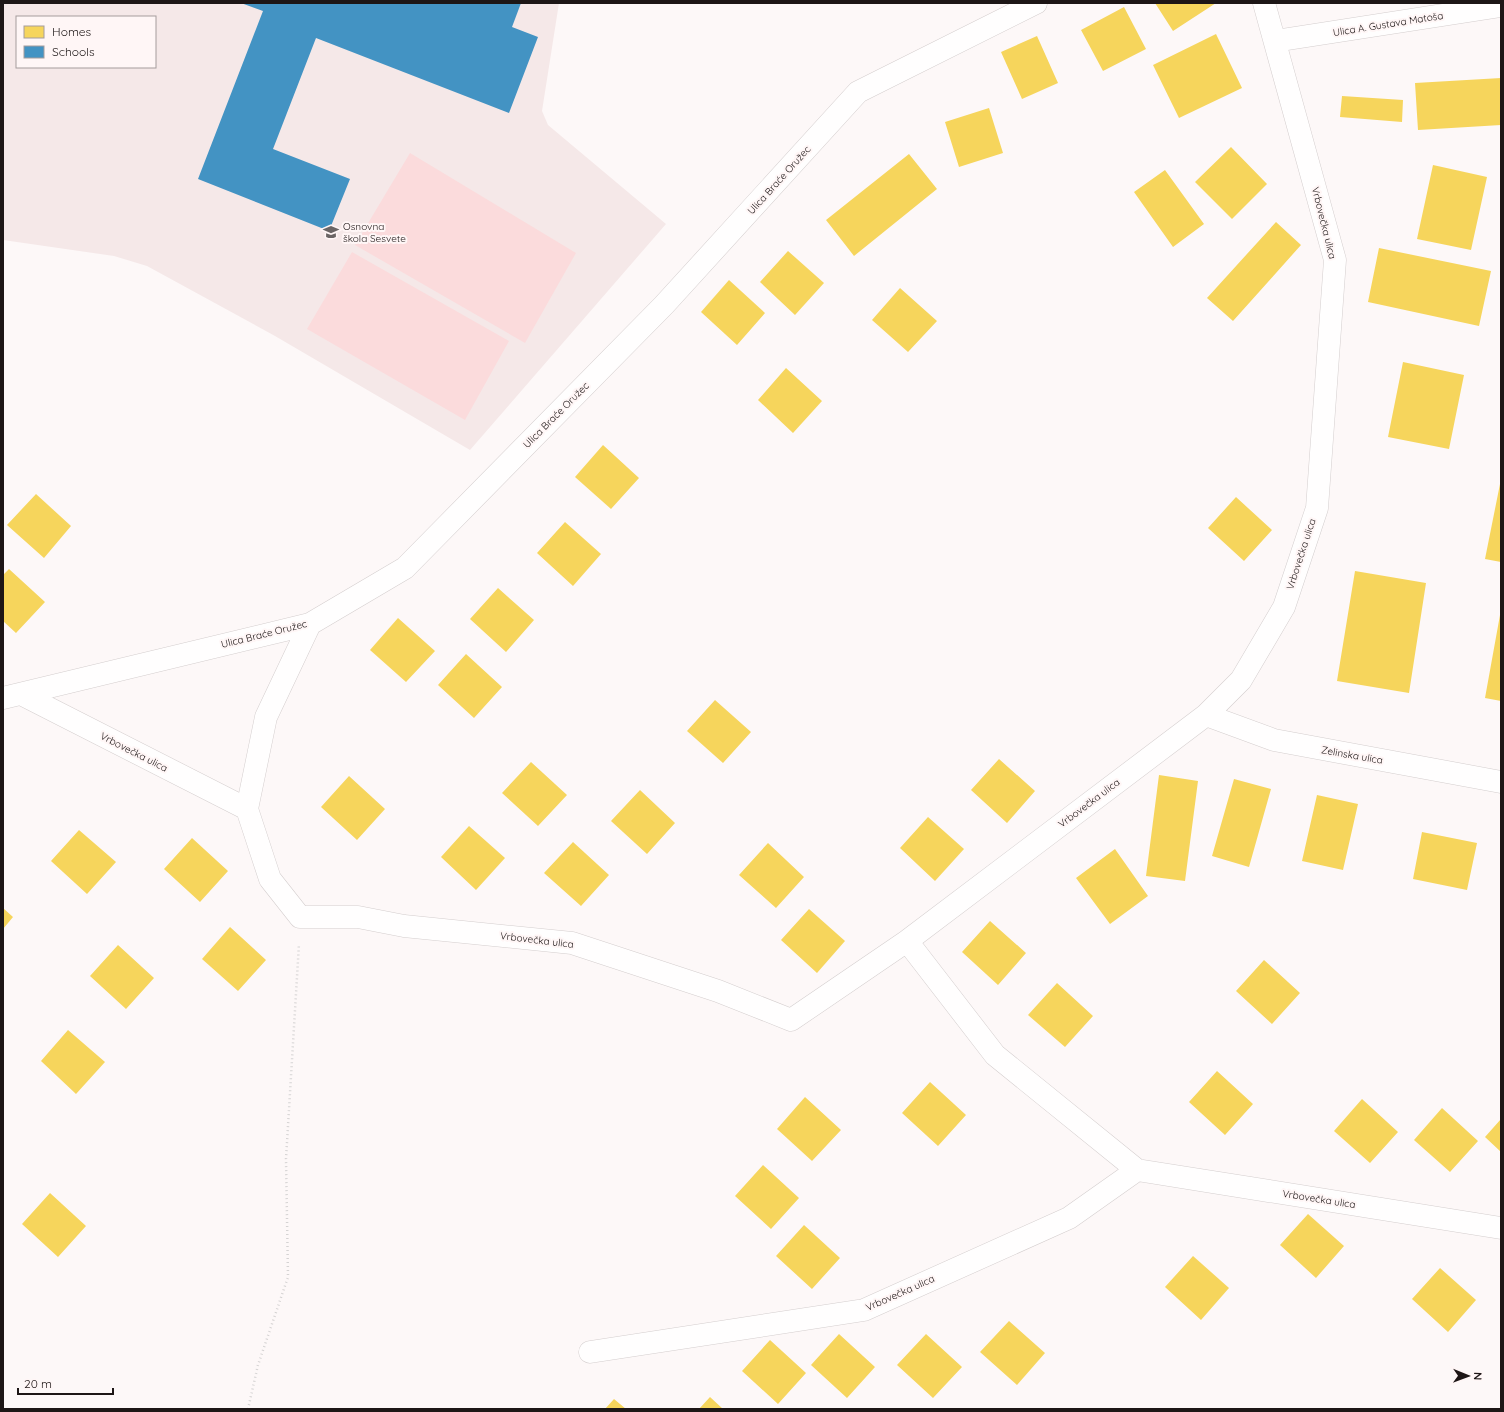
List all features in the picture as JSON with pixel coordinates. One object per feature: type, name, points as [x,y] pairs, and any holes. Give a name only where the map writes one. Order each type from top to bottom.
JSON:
[{"type":"street","name":"Ulica Braće Oružec","points":[[12,696],[310,624],[405,568],[664,305],[858,92],[1036,3]]},
{"type":"street","name":"Vrbovečka ulica","points":[[300,917],[358,917],[404,926],[572,943],[718,991],[791,1020],[907,941],[1206,715],[1241,680],[1284,607],[1317,508],[1335,260],[1264,3]]},
{"type":"street","name":"Ulica A. Gustava Matoša","points":[[1275,41],[1501,6]]},
{"type":"street","points":[[300,917],[270,879],[247,809],[266,718],[310,624]]},
{"type":"street","name":"Vrbovečka ulica","points":[[12,696],[247,809]]},
{"type":"street","name":"Zelinska ulica","points":[[1206,715],[1274,740],[1501,782]]},
{"type":"street","name":"Vrbovečka ulica","points":[[907,941],[995,1055],[1137,1170],[1501,1228]]},
{"type":"street","name":"Vrbovečka ulica","points":[[590,1352],[864,1310],[1069,1218],[1137,1170]]},
{"type":"path","points":[[248,1409],[258,1365],[288,1277],[286,1159],[300,917]]},
{"type":"shaded area","name":"Osnovna škola Sesvete","points":[[3,3],[559,3],[542,111],[548,125],[666,224],[470,450],[275,336],[147,266],[114,256],[3,240]]},
{"type":"shaded area","points":[[410,153],[576,253],[525,343],[355,245]]},
{"type":"shaded area","points":[[352,252],[509,341],[465,420],[307,329]]},
{"type":"building: Homes","points":[[1155,3],[1216,3],[1173,31]]},
{"type":"building: Homes","points":[[1124,7],[1146,49],[1103,71],[1081,30]]},
{"type":"building: Homes","points":[[1216,34],[1242,88],[1179,118],[1153,65]]},
{"type":"building: Homes","points":[[1037,36],[1058,83],[1022,99],[1001,52]]},
{"type":"building: Homes","points":[[1501,78],[1501,125],[1418,130],[1415,83]]},
{"type":"building: Homes","points":[[1342,96],[1403,100],[1402,122],[1340,117]]},
{"type":"building: Homes","points":[[989,108],[1003,153],[959,167],[945,122]]},
{"type":"building: Homes","points":[[1231,147],[1267,184],[1232,219],[1195,182]]},
{"type":"building: Homes","points":[[909,154],[937,189],[854,256],[826,220]]},
{"type":"building: Homes","points":[[1433,165],[1487,177],[1471,250],[1417,239]]},
{"type":"building: Homes","points":[[1165,170],[1204,224],[1173,247],[1134,192]]},
{"type":"building: Homes","points":[[1276,222],[1301,245],[1233,321],[1207,298]]},
{"type":"building: Homes","points":[[1379,248],[1491,271],[1479,326],[1368,302]]},
{"type":"building: Homes","points":[[788,251],[824,283],[795,315],[760,282]]},
{"type":"building: Homes","points":[[729,280],[765,313],[737,345],[701,312]]},
{"type":"building: Homes","points":[[900,288],[937,321],[908,352],[872,320]]},
{"type":"building: Homes","points":[[1403,362],[1464,375],[1449,449],[1388,437]]},
{"type":"building: Homes","points":[[786,368],[822,401],[793,433],[758,400]]},
{"type":"building: Homes","points":[[603,445],[639,478],[611,509],[575,477]]},
{"type":"building: Homes","points":[[1501,484],[1501,562],[1485,559]]},
{"type":"building: Homes","points":[[36,494],[71,526],[44,558],[7,525]]},
{"type":"building: Homes","points":[[1236,497],[1272,530],[1244,561],[1208,528]]},
{"type":"building: Homes","points":[[565,522],[601,554],[573,586],[537,553]]},
{"type":"building: Homes","points":[[9,569],[45,602],[16,633],[3,621],[3,575]]},
{"type":"building: Homes","points":[[1355,571],[1426,583],[1409,693],[1337,681]]},
{"type":"building: Homes","points":[[498,588],[534,620],[506,652],[470,619]]},
{"type":"building: Homes","points":[[1501,615],[1501,701],[1485,698]]},
{"type":"building: Homes","points":[[398,618],[435,651],[406,682],[370,650]]},
{"type":"building: Homes","points":[[466,654],[502,687],[474,718],[438,685]]},
{"type":"building: Homes","points":[[715,700],[751,732],[723,763],[687,731]]},
{"type":"building: Homes","points":[[999,759],[1035,791],[1007,823],[971,790]]},
{"type":"building: Homes","points":[[531,762],[567,795],[538,826],[502,793]]},
{"type":"building: Homes","points":[[1159,775],[1198,781],[1185,881],[1146,876]]},
{"type":"building: Homes","points":[[349,776],[385,809],[357,840],[321,807]]},
{"type":"building: Homes","points":[[1234,779],[1271,789],[1249,867],[1212,856]]},
{"type":"building: Homes","points":[[640,790],[675,823],[647,854],[611,821]]},
{"type":"building: Homes","points":[[1317,795],[1358,804],[1343,870],[1302,861]]},
{"type":"building: Homes","points":[[928,817],[964,849],[935,881],[900,848]]},
{"type":"building: Homes","points":[[469,826],[505,858],[476,890],[441,857]]},
{"type":"building: Homes","points":[[79,830],[116,862],[87,894],[51,861]]},
{"type":"building: Homes","points":[[1422,832],[1477,843],[1467,890],[1413,879]]},
{"type":"building: Homes","points":[[192,838],[228,871],[200,902],[164,869]]},
{"type":"building: Homes","points":[[573,842],[609,875],[581,906],[544,873]]},
{"type":"building: Homes","points":[[768,843],[804,877],[776,908],[739,875]]},
{"type":"building: Homes","points":[[1115,849],[1148,896],[1110,924],[1076,878]]},
{"type":"building: Homes","points":[[3,908],[13,917],[3,929]]},
{"type":"building: Homes","points":[[809,909],[845,941],[817,973],[781,940]]},
{"type":"building: Homes","points":[[990,921],[1026,953],[998,985],[962,952]]},
{"type":"building: Homes","points":[[230,927],[266,960],[238,991],[202,959]]},
{"type":"building: Homes","points":[[118,945],[154,978],[126,1009],[90,976]]},
{"type":"building: Homes","points":[[1264,960],[1300,993],[1272,1024],[1236,991]]},
{"type":"building: Homes","points":[[1057,983],[1093,1016],[1065,1047],[1028,1015]]},
{"type":"building: Homes","points":[[68,1030],[105,1062],[76,1094],[41,1061]]},
{"type":"building: Homes","points":[[1217,1071],[1253,1104],[1225,1135],[1189,1102]]},
{"type":"building: Homes","points":[[930,1082],[966,1115],[938,1146],[902,1113]]},
{"type":"building: Homes","points":[[805,1097],[841,1130],[812,1161],[777,1129]]},
{"type":"building: Homes","points":[[1362,1099],[1398,1132],[1370,1163],[1334,1131]]},
{"type":"building: Homes","points":[[1442,1108],[1478,1141],[1450,1172],[1414,1140]]},
{"type":"building: Homes","points":[[1501,1119],[1501,1152],[1485,1137]]},
{"type":"building: Homes","points":[[763,1165],[799,1198],[771,1229],[735,1196]]},
{"type":"building: Homes","points":[[50,1193],[86,1226],[58,1257],[22,1224]]},
{"type":"building: Homes","points":[[1308,1214],[1344,1246],[1316,1278],[1280,1245]]},
{"type":"building: Homes","points":[[804,1225],[840,1258],[812,1289],[776,1256]]},
{"type":"building: Homes","points":[[1193,1256],[1229,1288],[1201,1320],[1165,1287]]},
{"type":"building: Homes","points":[[1440,1268],[1476,1300],[1448,1332],[1412,1299]]},
{"type":"building: Homes","points":[[1009,1321],[1045,1353],[1017,1385],[980,1352]]},
{"type":"building: Homes","points":[[839,1334],[875,1367],[847,1398],[811,1365]]},
{"type":"building: Homes","points":[[926,1334],[962,1367],[933,1398],[897,1365]]},
{"type":"building: Homes","points":[[770,1340],[806,1373],[778,1404],[742,1371]]},
{"type":"building: Homes","points":[[710,1397],[723,1409],[699,1409]]},
{"type":"building: Homes","points":[[614,1399],[626,1409],[605,1409]]},
{"type":"building: Schools","points":[[241,3],[521,3],[512,27],[538,37],[509,113],[316,38],[273,149],[350,179],[329,231],[198,179],[263,11]]},
{"type":"place","name":"Osnovna škola Sesvete","points":[[331,232]]}]
